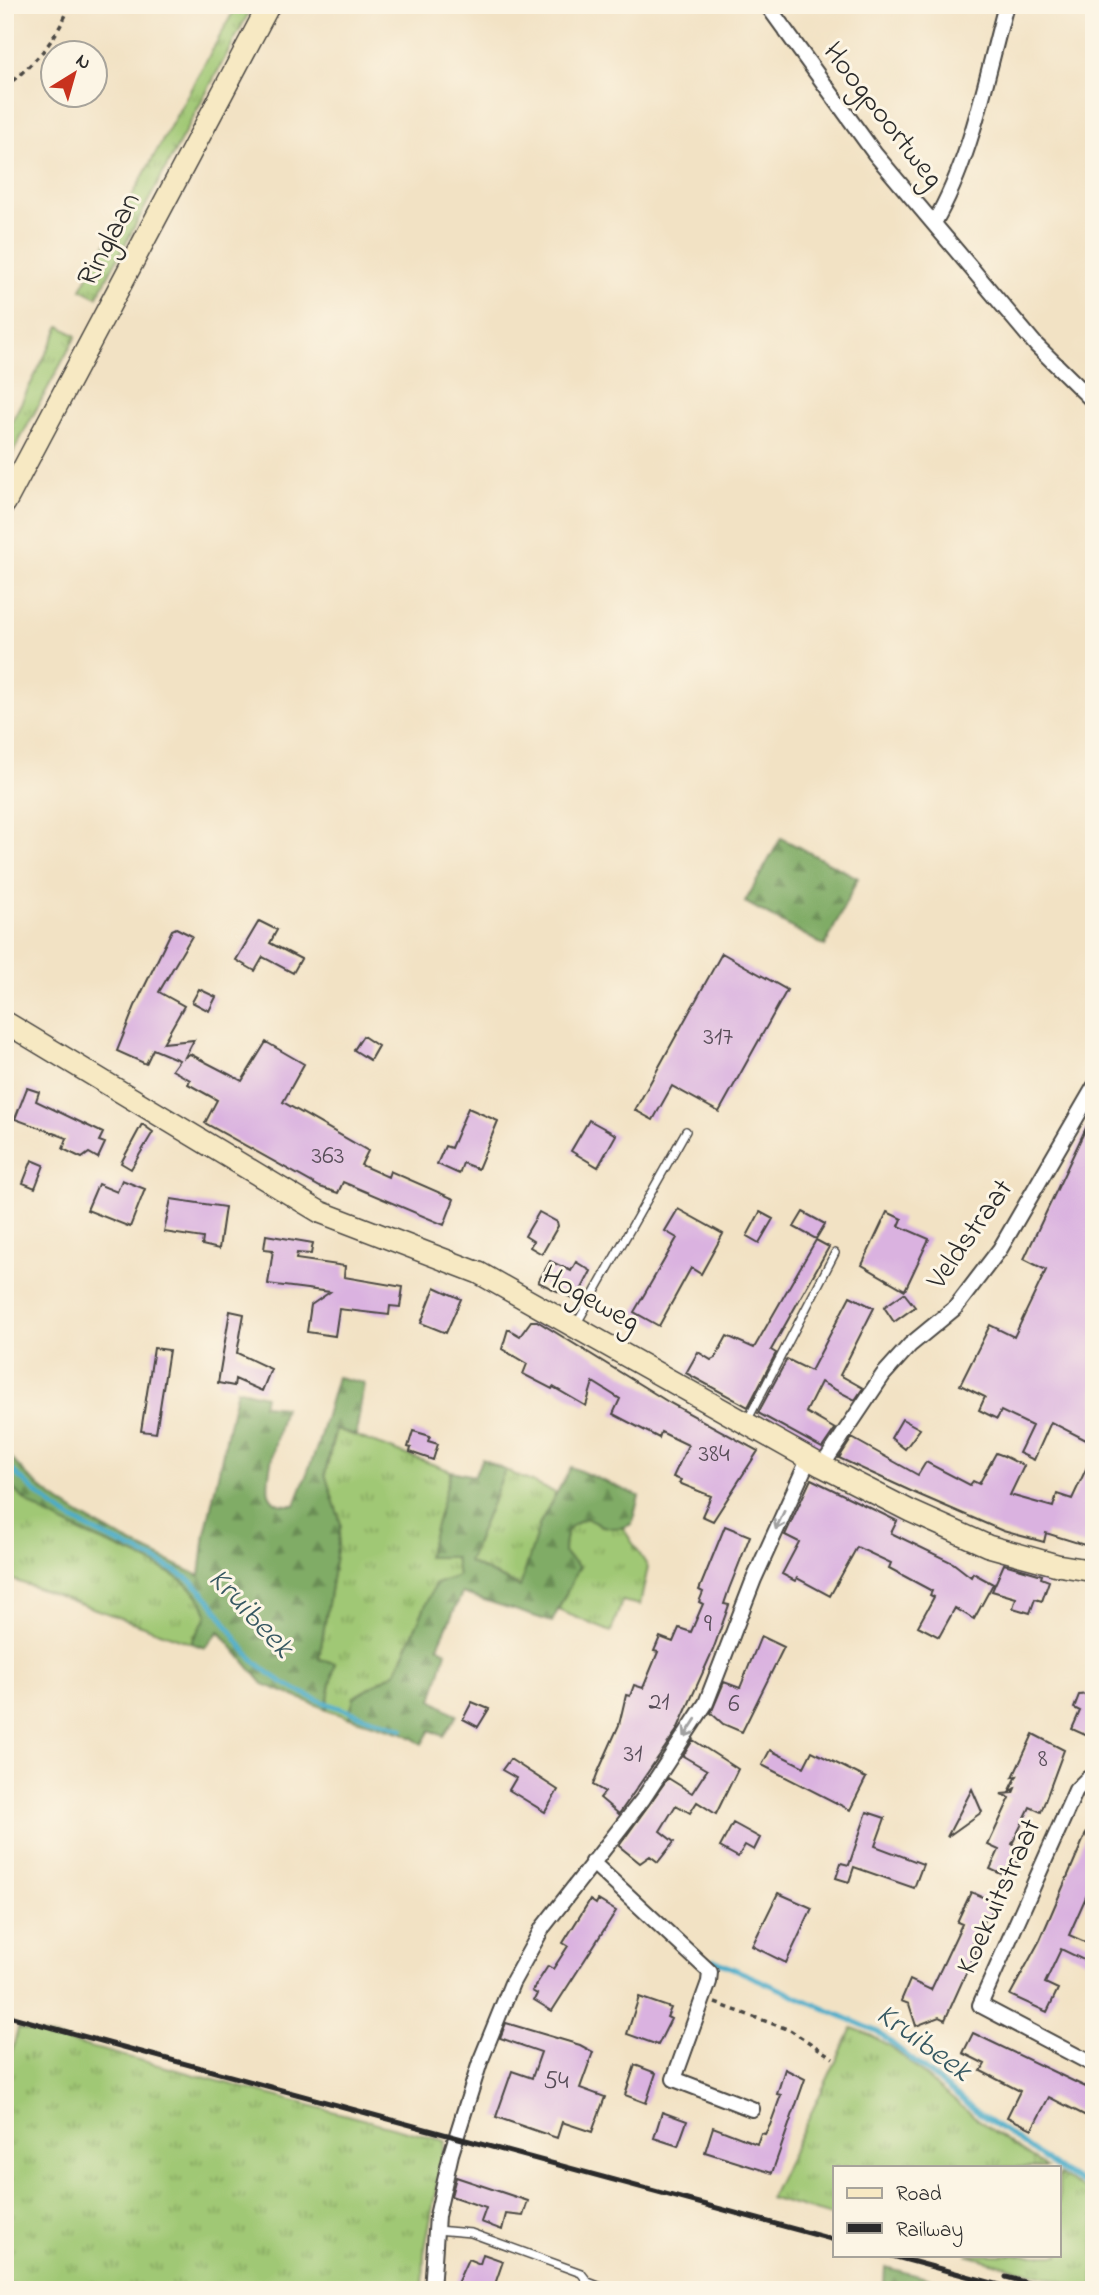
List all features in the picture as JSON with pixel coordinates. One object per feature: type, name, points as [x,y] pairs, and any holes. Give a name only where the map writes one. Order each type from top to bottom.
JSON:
[{"type":"street","name":"Ringlaan","points":[[5,503],[269,5]]},
{"type":"street","name":"Hoogpoortweg","points":[[767,5],[875,154],[1051,362],[1094,402]]},
{"type":"street","name":"Hoogpoortweg","points":[[934,223],[947,200],[968,141],[1006,5]]},
{"type":"street","name":"Hogeweg","points":[[5,1022],[320,1212],[479,1273],[576,1325],[815,1462],[920,1516],[988,1546],[1058,1565],[1094,1571]]},
{"type":"street","name":"Hogeweg","points":[[5,1032],[66,1059]]},
{"type":"street","name":"Veldstraat","points":[[432,2290],[436,2230],[451,2154],[495,2021],[530,1948],[643,1798],[706,1703],[754,1579],[815,1462],[883,1375],[910,1345],[955,1308],[1000,1249],[1094,1087]]},
{"type":"street","name":"Koekuitstraat","points":[[1094,1778],[1087,1779],[1076,1790],[980,2005],[1094,2064]]},
{"type":"street","points":[[593,1862],[709,1972],[704,1999],[674,2080],[752,2109]]},
{"type":"lane","points":[[576,1325],[686,1131]]},
{"type":"lane","points":[[746,1422],[835,1253]]},
{"type":"lane","points":[[436,2230],[471,2233],[581,2273],[588,2282],[609,2290]]},
{"type":"path","points":[[5,87],[31,66],[53,40],[70,5]]},
{"type":"path","points":[[704,1999],[790,2030],[833,2058]]},
{"type":"green space","points":[[237,5],[253,5],[97,297],[81,289]]},
{"type":"green space","points":[[60,326],[76,336],[5,467],[5,435]]},
{"type":"green space","points":[[781,838],[858,878],[825,946],[745,902]]},
{"type":"green space","points":[[337,1377],[364,1383],[356,1435],[335,1429],[325,1474],[341,1524],[319,1659],[335,1663],[326,1709],[263,1684],[219,1631],[205,1648],[191,1643],[207,1615],[197,1594],[176,1577],[147,1561],[48,1515],[22,1498],[5,1477],[5,1448],[20,1468],[65,1506],[121,1538],[200,1576],[205,1534],[237,1389],[265,1396],[263,1405],[284,1407],[270,1466],[268,1489],[275,1502],[295,1505],[317,1447]]},
{"type":"green space","points":[[336,1429],[451,1471],[428,1557],[456,1557],[458,1576],[435,1585],[396,1672],[354,1697],[349,1718],[326,1709],[335,1663],[319,1659],[341,1524],[325,1474]]},
{"type":"green space","points":[[482,1459],[505,1470],[468,1562],[520,1587],[540,1523],[571,1467],[639,1496],[632,1524],[619,1528],[608,1527],[586,1518],[568,1531],[564,1553],[579,1567],[552,1622],[462,1593],[438,1646],[446,1652],[432,1700],[457,1715],[443,1736],[430,1730],[422,1744],[403,1733],[349,1717],[354,1697],[396,1672],[435,1584],[458,1576],[455,1557],[427,1557],[451,1471],[474,1476]]},
{"type":"green space","points":[[505,1470],[556,1493],[540,1523],[521,1587],[468,1562]]},
{"type":"green space","points":[[5,1477],[8,1483],[71,1527],[154,1564],[190,1587],[201,1601],[207,1616],[191,1643],[5,1577]]},
{"type":"green space","points":[[586,1518],[601,1526],[623,1528],[648,1567],[640,1605],[622,1601],[611,1632],[558,1610],[579,1567],[564,1553],[566,1535],[571,1527]]},
{"type":"green space","points":[[18,2028],[445,2141],[424,2254],[423,2290],[5,2290],[5,2078]]},
{"type":"green space","points":[[852,2028],[891,2047],[982,2122],[1045,2166],[833,2166],[833,2216],[770,2198]]},
{"type":"green space","points":[[1060,2175],[1094,2195],[1094,2290],[970,2256],[1060,2256]]},
{"type":"green space","points":[[885,2267],[972,2290],[904,2290],[884,2284]]},
{"type":"building","points":[[259,921],[277,930],[270,943],[301,959],[293,973],[263,957],[255,971],[236,960]]},
{"type":"building","points":[[176,928],[192,936],[159,992],[184,1006],[163,1043],[194,1040],[185,1057],[190,1054],[242,1081],[266,1042],[304,1064],[283,1102],[368,1151],[361,1165],[388,1177],[390,1171],[454,1199],[444,1225],[343,1182],[338,1193],[320,1187],[205,1123],[217,1100],[188,1084],[190,1080],[172,1070],[179,1060],[153,1049],[146,1064],[117,1051],[135,1006],[172,930]]},
{"type":"building","points":[[722,953],[787,990],[719,1112],[672,1086],[653,1120],[635,1110]]},
{"type":"building","points":[[199,989],[216,997],[209,1011],[192,1002]]},
{"type":"building","points":[[363,1036],[378,1046],[370,1060],[354,1050]]},
{"type":"building","points":[[27,1088],[39,1092],[36,1101],[103,1133],[99,1141],[105,1143],[98,1158],[89,1153],[82,1158],[63,1149],[67,1138],[15,1119]]},
{"type":"building","points":[[468,1108],[498,1121],[478,1169],[463,1163],[459,1174],[437,1164],[445,1146],[451,1148]]},
{"type":"building","points":[[1094,1111],[1094,1444],[1051,1422],[1034,1460],[1019,1453],[1032,1426],[1001,1411],[997,1419],[979,1410],[985,1397],[960,1385],[990,1325],[1014,1337],[1046,1270],[1024,1259]]},
{"type":"building","points":[[589,1120],[616,1135],[598,1167],[571,1151]]},
{"type":"building","points":[[142,1124],[153,1132],[131,1169],[121,1163]]},
{"type":"building","points":[[32,1160],[44,1165],[35,1188],[23,1183]]},
{"type":"building","points":[[122,1180],[145,1189],[130,1227],[87,1210],[98,1184],[117,1192]]},
{"type":"building","points":[[171,1199],[225,1207],[219,1249],[202,1245],[203,1238],[164,1232]]},
{"type":"building","points":[[678,1209],[723,1234],[701,1274],[691,1268],[659,1326],[634,1312],[677,1238],[665,1231]]},
{"type":"building","points":[[539,1212],[557,1222],[558,1226],[542,1254],[530,1247],[533,1241],[525,1236]]},
{"type":"building","points":[[760,1212],[773,1219],[759,1243],[747,1236]]},
{"type":"building","points":[[803,1212],[825,1224],[816,1239],[794,1227]]},
{"type":"building","points":[[887,1212],[902,1219],[899,1226],[929,1239],[905,1290],[862,1265]]},
{"type":"building","points":[[266,1235],[313,1243],[311,1254],[297,1253],[296,1259],[345,1266],[344,1277],[403,1287],[400,1307],[390,1306],[389,1315],[339,1309],[335,1336],[307,1332],[311,1305],[330,1292],[268,1284],[273,1250],[264,1249]]},
{"type":"building","points":[[816,1240],[829,1247],[771,1350],[776,1353],[748,1407],[686,1373],[698,1352],[711,1360],[715,1358],[727,1336],[754,1348]]},
{"type":"building","points":[[550,1261],[571,1271],[576,1262],[591,1271],[576,1300],[538,1282]]},
{"type":"building","points":[[435,1287],[461,1299],[446,1333],[421,1323]]},
{"type":"building","points":[[904,1293],[915,1307],[894,1322],[884,1307]]},
{"type":"building","points":[[850,1296],[874,1308],[840,1375],[863,1388],[855,1400],[821,1382],[806,1412],[835,1429],[822,1448],[758,1413],[787,1359],[811,1371]]},
{"type":"building","points":[[230,1311],[244,1314],[237,1353],[271,1369],[262,1391],[235,1379],[234,1386],[218,1383]]},
{"type":"building","points":[[531,1321],[537,1321],[670,1403],[758,1451],[713,1521],[702,1516],[711,1496],[679,1483],[681,1480],[673,1477],[688,1445],[661,1432],[659,1438],[613,1414],[620,1399],[593,1382],[586,1406],[523,1374],[527,1364],[502,1349],[508,1329],[520,1336]]},
{"type":"building","points":[[154,1348],[169,1350],[156,1433],[141,1431]]},
{"type":"building","points":[[902,1419],[920,1429],[905,1449],[891,1438]]},
{"type":"building","points":[[413,1431],[430,1436],[428,1441],[438,1444],[433,1460],[410,1452],[411,1448],[408,1447]]},
{"type":"building","points":[[852,1438],[918,1475],[926,1462],[970,1485],[973,1481],[979,1484],[996,1453],[1024,1466],[1010,1495],[1053,1507],[1057,1494],[1072,1499],[1094,1452],[1094,1548],[1046,1533],[1044,1542],[1003,1531],[915,1493],[839,1458]]},
{"type":"building","points":[[811,1479],[897,1521],[891,1533],[953,1563],[971,1577],[973,1573],[993,1584],[974,1619],[955,1608],[939,1637],[918,1626],[934,1597],[930,1595],[932,1591],[889,1568],[891,1563],[857,1547],[830,1596],[797,1578],[795,1581],[782,1574],[799,1542],[785,1535]]},
{"type":"building","points":[[725,1526],[750,1536],[724,1604],[729,1605],[713,1650],[677,1730],[619,1814],[600,1798],[605,1792],[593,1785],[619,1725],[626,1695],[630,1696],[634,1685],[643,1688],[658,1652],[654,1651],[660,1637],[673,1642],[679,1628],[691,1632],[703,1604],[699,1602],[703,1592],[699,1590]]},
{"type":"building","points":[[1004,1564],[1042,1575],[1041,1578],[1049,1581],[1042,1601],[1035,1599],[1030,1613],[1013,1608],[1016,1598],[992,1591]]},
{"type":"building","points":[[761,1636],[784,1647],[742,1732],[723,1724],[711,1713],[724,1682],[740,1688]]},
{"type":"building","points":[[1094,1680],[1094,1739],[1072,1729],[1080,1711],[1074,1708],[1079,1695],[1088,1694]]},
{"type":"building","points":[[472,1702],[489,1709],[478,1727],[463,1719]]},
{"type":"building","points":[[1033,1734],[1064,1750],[1041,1812],[1030,1807],[1012,1844],[1023,1850],[1010,1878],[990,1869],[999,1850],[988,1845],[1010,1798],[1001,1794],[1013,1793],[1015,1788],[1009,1792],[1017,1776],[1013,1777]]},
{"type":"building","points":[[693,1740],[738,1769],[716,1814],[697,1802],[690,1813],[676,1805],[660,1831],[674,1842],[658,1862],[650,1856],[640,1863],[619,1846],[668,1778],[692,1793],[707,1770],[683,1756]]},
{"type":"building","points":[[770,1750],[804,1767],[812,1751],[866,1778],[850,1810],[762,1765]]},
{"type":"building","points":[[510,1759],[558,1790],[545,1812],[509,1790],[516,1778],[502,1770]]},
{"type":"building","points":[[972,1789],[982,1812],[947,1837]]},
{"type":"building","points":[[867,1812],[885,1818],[875,1846],[923,1864],[914,1888],[854,1867],[849,1882],[836,1878],[841,1863],[849,1865]]},
{"type":"building","points":[[1094,1815],[1094,1879],[1069,1935],[1094,1946],[1094,1965],[1061,1949],[1045,1983],[1058,1989],[1047,2012],[1010,1995],[1040,1940]]},
{"type":"building","points":[[733,1823],[760,1838],[754,1850],[745,1845],[738,1857],[720,1847]]},
{"type":"building","points":[[971,1892],[996,1903],[989,1918],[986,1916],[971,1948],[976,1951],[945,2020],[939,2017],[916,2026],[909,2004],[901,2001],[910,1980],[931,1990],[962,1924],[957,1922]]},
{"type":"building","points":[[778,1893],[812,1908],[786,1963],[752,1946]]},
{"type":"building","points":[[590,1900],[596,1904],[598,1900],[616,1911],[552,2011],[534,2000],[537,1994],[532,1991],[548,1966],[553,1969],[568,1946],[563,1943]]},
{"type":"building","points":[[639,1997],[671,2008],[667,2017],[671,2019],[658,2045],[627,2034]]},
{"type":"building","points":[[506,2023],[580,2045],[593,2052],[580,2088],[605,2097],[592,2132],[562,2122],[557,2138],[496,2117],[512,2071],[532,2078],[541,2052],[500,2038]]},
{"type":"building","points":[[973,2033],[1094,2091],[1094,2120],[1049,2097],[1032,2129],[1007,2117],[1020,2091],[981,2071],[985,2064],[963,2053]]},
{"type":"building","points":[[635,2065],[656,2073],[646,2103],[625,2095]]},
{"type":"building","points":[[785,2069],[805,2079],[772,2173],[705,2152],[713,2127],[757,2144],[761,2133],[765,2134],[770,2125],[781,2095],[777,2094]]},
{"type":"building","points":[[662,2112],[687,2121],[678,2146],[654,2138]]},
{"type":"building","points":[[456,2177],[528,2201],[523,2216],[506,2214],[502,2230],[481,2222],[486,2208],[451,2196]]},
{"type":"building","points":[[483,2254],[503,2261],[493,2290],[454,2290],[468,2259],[480,2264]]},
{"type":"waterway","name":"Kruibeek","points":[[5,1463],[36,1492],[70,1518],[160,1562],[188,1579],[208,1598],[248,1654],[274,1676],[327,1704],[403,1729]]},
{"type":"waterway","name":"Kruibeek","points":[[714,1960],[878,2032],[976,2111],[1055,2166]]},
{"type":"waterway","name":"Kruibeek","points":[[1060,2170],[1094,2190]]},
{"type":"railway","points":[[5,2015],[833,2239]]},
{"type":"railway","points":[[893,2256],[1018,2290]]},
{"type":"railway","points":[[1006,2277],[1054,2290]]}]
